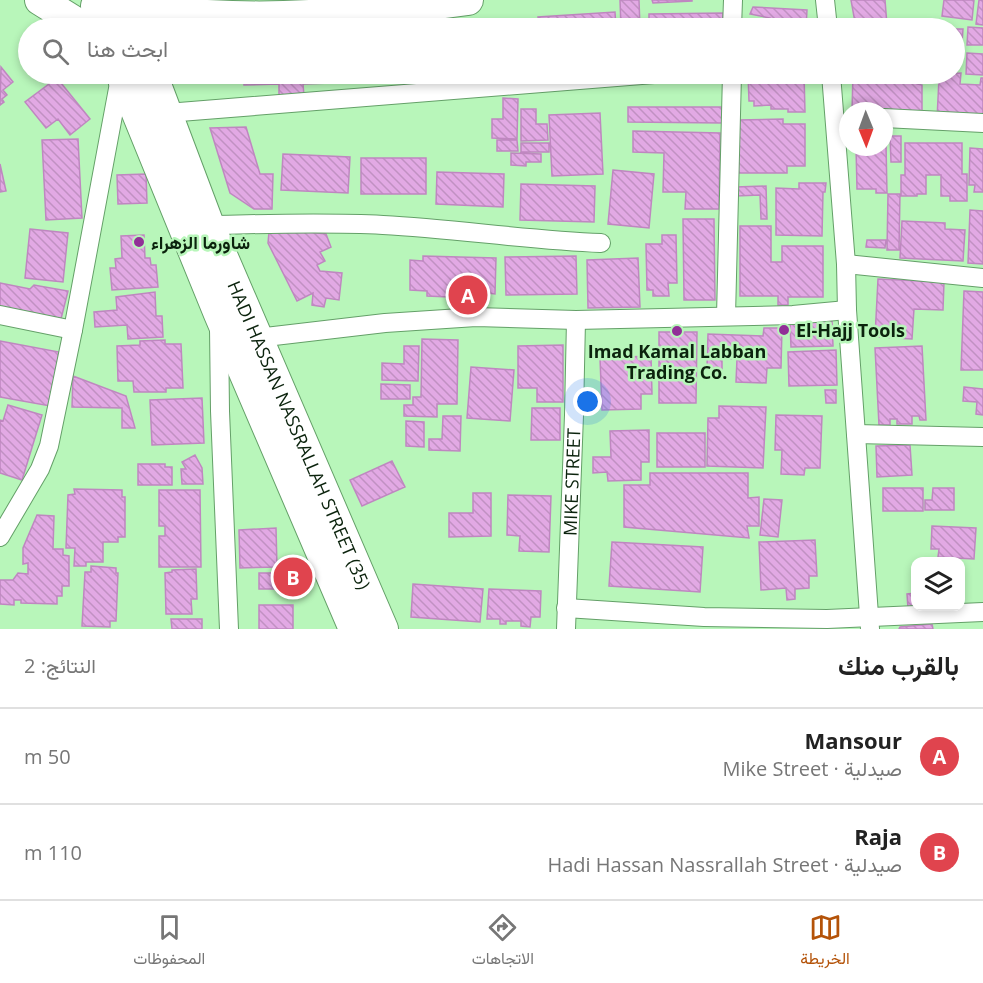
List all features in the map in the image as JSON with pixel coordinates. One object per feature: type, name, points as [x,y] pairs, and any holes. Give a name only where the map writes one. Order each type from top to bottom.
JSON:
[{"type":"highway","points":[[40,0],[109,14],[158,18]]},
{"type":"highway","points":[[259,18],[383,10],[468,0]]},
{"type":"highway","points":[[125,84],[219,314],[354,629]]},
{"type":"highway","name":"HADI HASSAN NASSRALLAH STREET (35)","points":[[161,88],[209,225],[383,629]]},
{"type":"street","points":[[732,18],[733,0]]},
{"type":"street","points":[[825,0],[827,18]]},
{"type":"street","points":[[0,537],[45,458],[73,330],[119,84]]},
{"type":"street","points":[[161,88],[302,84]]},
{"type":"street","points":[[726,316],[732,84]]},
{"type":"street","points":[[833,84],[839,108]]},
{"type":"street","points":[[893,118],[983,123]]},
{"type":"street","points":[[842,156],[847,310],[870,624]]},
{"type":"street","points":[[209,225],[306,222],[384,225],[548,241],[601,243]]},
{"type":"street","points":[[846,264],[983,278]]},
{"type":"street","points":[[257,338],[385,323],[466,317],[576,320],[793,315],[847,310]]},
{"type":"street","points":[[219,314],[220,411],[230,629]]},
{"type":"street","points":[[0,315],[73,330]]},
{"type":"street","name":"MIKE STREET","points":[[566,629],[576,320]]},
{"type":"street","points":[[856,434],[983,437]]},
{"type":"street","points":[[566,608],[870,624],[983,612]]},
{"type":"building","points":[[620,0],[639,0],[640,18],[621,18]]},
{"type":"building","points":[[652,0],[692,0],[692,1],[653,3]]},
{"type":"building","points":[[851,0],[885,0],[886,18],[854,18]]},
{"type":"building","points":[[944,0],[974,0],[972,20],[942,16]]},
{"type":"building","points":[[979,0],[983,0],[983,25],[976,24]]},
{"type":"building","points":[[753,7],[807,10],[807,18],[770,18],[750,14]]},
{"type":"building","points":[[615,12],[615,18],[538,18]]},
{"type":"building","points":[[723,13],[723,18],[649,18],[649,14]]},
{"type":"building","points":[[968,27],[983,28],[983,45],[967,45]]},
{"type":"building","points":[[967,53],[983,54],[983,75],[966,74]]},
{"type":"building","points":[[1,67],[13,82],[3,90],[7,95],[2,99],[4,102],[0,105]]},
{"type":"building","points":[[981,78],[983,78],[983,121],[937,119],[939,84],[980,85]]},
{"type":"building","points":[[49,84],[62,84],[90,119],[70,135],[58,119],[46,128],[25,102]]},
{"type":"building","points":[[279,84],[303,84],[304,96],[279,97]]},
{"type":"building","points":[[417,84],[436,84],[436,88],[417,88]]},
{"type":"building","points":[[748,84],[804,84],[805,112],[771,109],[771,105],[754,106],[754,101],[749,101]]},
{"type":"building","points":[[853,84],[922,85],[922,116],[893,112],[893,102],[852,102]]},
{"type":"building","points":[[503,98],[518,99],[517,139],[492,138],[492,119],[503,119]]},
{"type":"building","points":[[628,107],[722,107],[722,123],[628,122]]},
{"type":"building","points":[[521,109],[536,109],[536,124],[547,124],[548,140],[521,141]]},
{"type":"building","points":[[600,113],[603,174],[552,176],[549,115]]},
{"type":"building","points":[[783,119],[783,124],[805,124],[805,166],[787,166],[787,173],[738,173],[738,120]]},
{"type":"building","points":[[246,127],[260,174],[273,174],[272,209],[254,209],[230,193],[210,128]]},
{"type":"building","points":[[633,131],[720,133],[719,209],[685,209],[686,192],[663,192],[664,153],[633,152]]},
{"type":"building","points":[[893,136],[901,136],[901,162],[891,162]]},
{"type":"building","points":[[78,139],[82,218],[46,220],[42,140]]},
{"type":"building","points":[[497,140],[517,140],[518,151],[497,151]]},
{"type":"building","points":[[521,143],[549,143],[549,152],[521,152]]},
{"type":"building","points":[[905,143],[962,143],[962,174],[967,174],[967,201],[950,201],[950,196],[941,196],[941,175],[926,175],[926,194],[901,196],[901,175],[905,175]]},
{"type":"building","points":[[970,148],[983,149],[983,192],[974,192],[975,185],[969,185]]},
{"type":"building","points":[[511,153],[541,154],[541,162],[526,162],[526,166],[511,165]]},
{"type":"building","points":[[283,154],[350,157],[348,193],[281,190]]},
{"type":"building","points":[[856,156],[886,156],[887,193],[876,193],[876,189],[857,189]]},
{"type":"building","points":[[361,158],[426,158],[426,194],[361,194]]},
{"type":"building","points":[[0,164],[6,191],[0,192]]},
{"type":"building","points":[[613,170],[654,174],[649,228],[608,224]]},
{"type":"building","points":[[437,172],[504,174],[503,207],[436,204]]},
{"type":"building","points":[[146,174],[147,203],[118,204],[117,175]]},
{"type":"building","points":[[799,183],[826,183],[825,192],[823,192],[822,236],[776,235],[776,188],[799,189]]},
{"type":"building","points":[[521,184],[595,186],[594,222],[520,220]]},
{"type":"building","points":[[766,186],[767,219],[761,219],[760,195],[736,196],[736,187]]},
{"type":"building","points":[[888,194],[900,194],[899,250],[887,250]]},
{"type":"building","points":[[970,210],[983,211],[983,264],[968,263]]},
{"type":"building","points":[[683,219],[714,219],[715,300],[684,300]]},
{"type":"building","points":[[902,221],[945,223],[945,229],[965,230],[963,261],[900,258]]},
{"type":"building","points":[[740,226],[771,226],[771,262],[782,262],[782,246],[823,246],[823,297],[788,297],[788,305],[778,305],[778,296],[740,296]]},
{"type":"building","points":[[274,228],[326,234],[331,247],[320,252],[325,261],[317,265],[320,271],[342,273],[339,300],[326,298],[324,307],[312,305],[313,293],[297,301],[268,243],[269,232]]},
{"type":"building","points":[[30,229],[68,233],[63,282],[25,278]]},
{"type":"building","points":[[144,235],[145,258],[150,258],[151,265],[156,265],[158,287],[112,290],[110,268],[116,268],[115,259],[122,258],[121,236]]},
{"type":"building","points":[[662,235],[676,235],[677,283],[668,283],[669,296],[653,296],[653,290],[647,290],[646,244],[662,244]]},
{"type":"building","points":[[867,240],[886,240],[885,248],[866,247]]},
{"type":"building","points":[[423,256],[496,258],[495,294],[487,293],[487,297],[480,297],[480,293],[476,293],[476,299],[455,299],[455,294],[449,294],[449,297],[427,296],[427,291],[410,290],[410,260],[423,261]]},
{"type":"building","points":[[576,256],[577,294],[506,295],[505,257]]},
{"type":"building","points":[[638,258],[640,307],[588,308],[587,260]]},
{"type":"building","points":[[878,279],[944,282],[943,310],[914,309],[912,339],[875,337]]},
{"type":"building","points":[[0,283],[30,289],[34,285],[68,291],[61,319],[0,308]]},
{"type":"building","points":[[964,291],[983,292],[983,370],[961,370]]},
{"type":"building","points":[[155,292],[156,316],[162,316],[163,337],[128,339],[127,325],[95,327],[94,312],[117,310],[116,297]]},
{"type":"building","points":[[832,321],[833,346],[791,347],[790,322]]},
{"type":"building","points":[[764,328],[782,328],[781,368],[767,368],[766,383],[736,382],[737,359],[722,359],[722,369],[707,368],[708,334],[763,336]]},
{"type":"building","points":[[659,332],[697,332],[696,403],[659,403]]},
{"type":"building","points":[[422,339],[458,340],[457,404],[437,404],[437,417],[404,416],[404,405],[413,405],[413,397],[421,397]]},
{"type":"building","points":[[165,340],[165,344],[181,344],[183,388],[166,388],[166,392],[134,392],[133,381],[118,381],[117,346],[140,345],[140,341]]},
{"type":"building","points":[[0,341],[59,352],[50,406],[0,397]]},
{"type":"building","points":[[563,345],[563,402],[537,402],[537,388],[518,388],[518,346]]},
{"type":"building","points":[[404,346],[419,346],[418,381],[382,380],[382,363],[404,364]]},
{"type":"building","points":[[922,346],[926,420],[920,420],[919,416],[912,416],[912,424],[897,424],[897,419],[890,419],[890,425],[879,425],[875,348]]},
{"type":"building","points":[[836,350],[837,385],[789,386],[788,352]]},
{"type":"building","points":[[651,356],[652,394],[641,394],[641,409],[602,410],[600,358]]},
{"type":"building","points":[[471,367],[514,370],[510,421],[467,418]]},
{"type":"building","points":[[73,376],[126,396],[135,428],[122,428],[122,408],[72,407]]},
{"type":"building","points":[[381,384],[410,385],[410,399],[381,399]]},
{"type":"building","points":[[964,387],[983,389],[983,415],[976,414],[977,402],[963,401]]},
{"type":"building","points":[[825,390],[836,390],[836,403],[826,403]]},
{"type":"building","points":[[202,398],[204,443],[152,445],[150,400]]},
{"type":"building","points":[[8,405],[42,415],[22,480],[0,473],[0,420],[3,421]]},
{"type":"building","points":[[719,406],[766,407],[763,468],[707,466],[708,418],[719,418]]},
{"type":"building","points":[[532,408],[560,408],[560,440],[531,440]]},
{"type":"building","points":[[776,415],[822,416],[820,468],[805,468],[804,475],[781,474],[782,450],[775,450]]},
{"type":"building","points":[[443,416],[461,416],[460,451],[429,450],[429,439],[442,439]]},
{"type":"building","points":[[406,421],[424,422],[424,447],[406,446]]},
{"type":"building","points":[[649,430],[649,462],[641,462],[641,480],[608,481],[607,472],[593,473],[593,457],[611,457],[610,431]]},
{"type":"building","points":[[657,433],[705,433],[705,467],[657,467]]},
{"type":"building","points":[[910,445],[912,475],[877,477],[876,446]]},
{"type":"building","points":[[195,455],[202,468],[203,484],[182,484],[181,469],[186,469],[182,462]]},
{"type":"building","points":[[392,461],[405,487],[362,506],[350,480]]},
{"type":"building","points":[[138,464],[165,464],[165,467],[172,467],[172,485],[138,485]]},
{"type":"building","points":[[650,473],[748,473],[748,498],[759,497],[759,526],[747,526],[749,538],[624,527],[624,485],[650,485]]},
{"type":"building","points":[[883,488],[923,488],[923,511],[883,511]]},
{"type":"building","points":[[933,488],[954,488],[954,510],[925,510],[925,500],[932,500]]},
{"type":"building","points":[[74,489],[122,490],[122,497],[125,497],[125,537],[118,537],[118,542],[103,542],[103,562],[86,562],[86,566],[74,566],[75,548],[66,548],[68,495],[75,494]]},
{"type":"building","points":[[159,490],[200,490],[201,567],[159,567],[159,536],[165,536],[165,526],[159,526]]},
{"type":"building","points":[[473,493],[491,493],[491,536],[449,537],[449,513],[473,513]]},
{"type":"building","points":[[508,495],[551,496],[549,552],[519,551],[520,536],[507,535]]},
{"type":"building","points":[[764,499],[782,500],[778,537],[760,535]]},
{"type":"building","points":[[37,515],[54,516],[53,549],[63,549],[63,555],[69,556],[69,586],[62,586],[62,596],[57,596],[57,604],[21,603],[21,600],[14,600],[14,605],[0,604],[0,580],[13,580],[18,573],[28,574],[28,563],[23,564],[23,548]]},
{"type":"building","points":[[932,526],[976,528],[974,559],[938,557],[939,549],[931,549]]},
{"type":"building","points":[[276,528],[277,567],[240,568],[239,530]]},
{"type":"building","points":[[815,540],[817,576],[809,576],[809,588],[795,589],[795,599],[787,600],[786,588],[761,590],[759,542]]},
{"type":"building","points":[[612,542],[703,547],[700,592],[609,586]]},
{"type":"building","points":[[91,566],[116,568],[116,573],[118,573],[116,621],[110,621],[110,627],[82,626],[85,572],[91,572]]},
{"type":"building","points":[[196,569],[197,599],[191,599],[192,614],[166,614],[165,573],[172,572],[172,570]]},
{"type":"building","points":[[259,573],[300,573],[300,589],[259,589]]},
{"type":"building","points":[[413,584],[483,589],[480,622],[411,617]]},
{"type":"building","points":[[489,589],[541,591],[540,617],[531,617],[530,627],[521,626],[521,621],[506,621],[506,624],[500,624],[500,619],[487,619]]},
{"type":"building","points":[[907,594],[911,594],[911,607],[908,608]]},
{"type":"building","points":[[259,605],[293,605],[293,629],[259,629]]},
{"type":"building","points":[[171,619],[202,619],[202,629],[172,629]]},
{"type":"building","points":[[932,624],[933,629],[899,629],[900,627]]},
{"type":"place","name":"شاورما الزهراء","points":[[139,242]]},
{"type":"place","name":"Mansour","points":[[468,295]]},
{"type":"place","name":"El-Hajj Tools","points":[[784,330]]},
{"type":"place","name":"Imad Kamal Labban Trading Co.","points":[[677,331]]},
{"type":"place","name":"Raja","points":[[293,577]]}]
